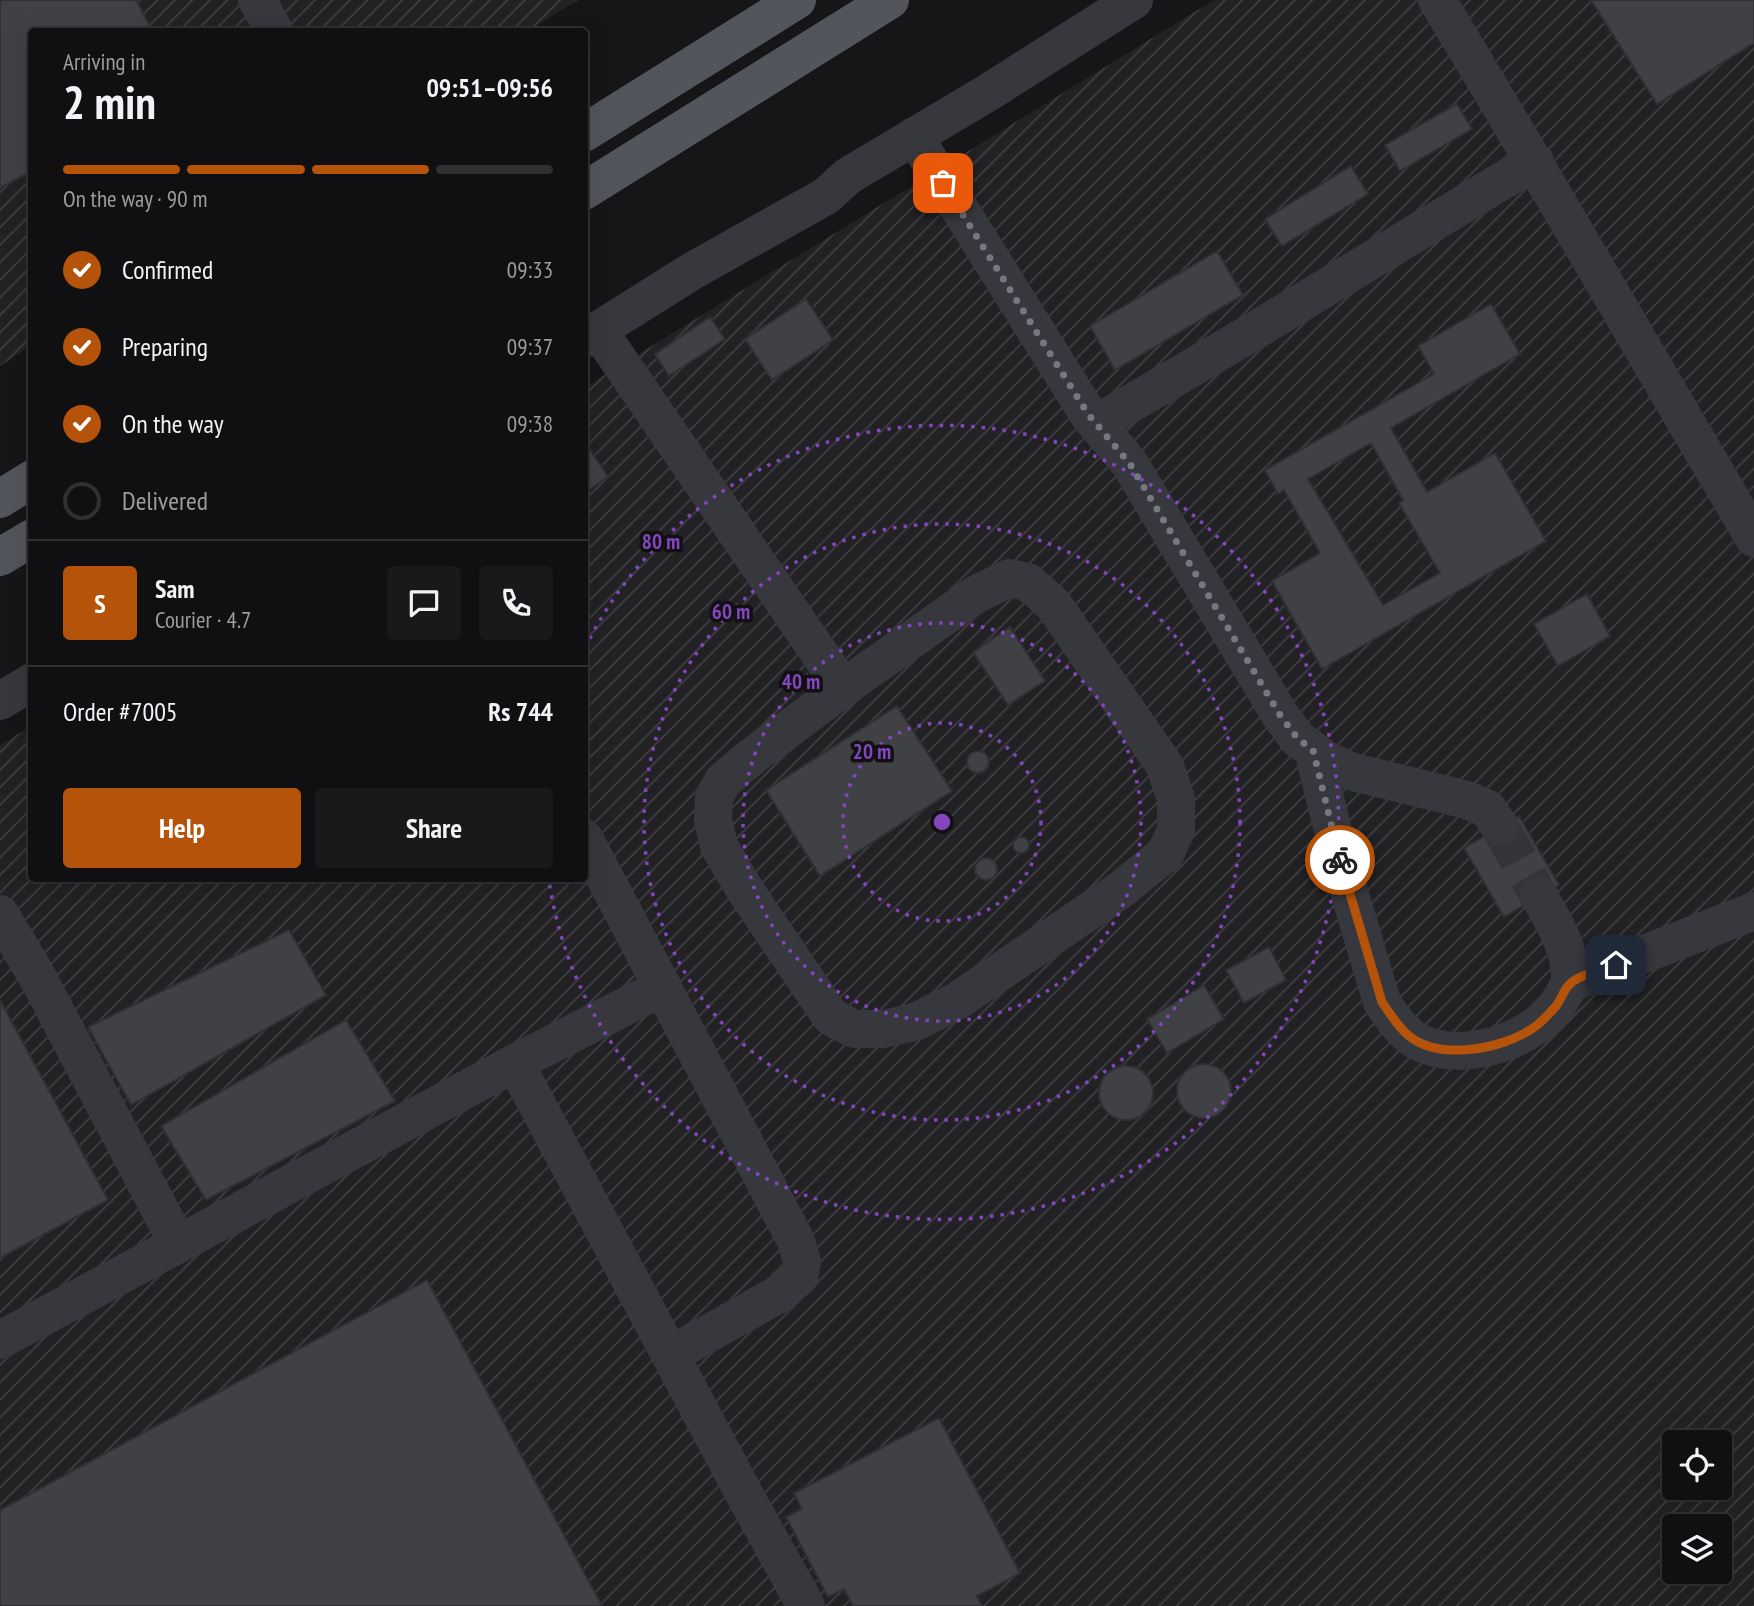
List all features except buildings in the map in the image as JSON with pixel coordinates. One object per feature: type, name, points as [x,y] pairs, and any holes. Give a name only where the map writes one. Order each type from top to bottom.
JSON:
[{"type":"main road","points":[[588,131],[797,0]]},
{"type":"main road","points":[[588,189],[890,0]]},
{"type":"main road","points":[[0,499],[28,482]]},
{"type":"main road","points":[[0,557],[28,540]]},
{"type":"street","points":[[257,0],[273,28]]},
{"type":"street","points":[[843,688],[591,335],[694,270],[826,196],[848,176],[989,92],[1134,0]]},
{"type":"street","points":[[1437,0],[1535,161],[1754,538]]},
{"type":"street","points":[[914,136],[1096,424],[1130,464],[1280,715],[1298,739],[1326,760],[1350,771],[1467,800],[1488,809],[1500,827]]},
{"type":"street","points":[[1096,424],[1535,161]]},
{"type":"street","points":[[1009,578],[1028,582],[1053,604],[1165,766],[1176,799],[1176,830],[1165,854],[1119,891],[957,1001],[915,1022],[883,1029],[855,1028],[831,1017],[744,890],[719,846],[713,820],[714,797],[723,781],[843,688],[975,596],[1009,578]]},
{"type":"street","points":[[0,701],[28,684]]},
{"type":"street","points":[[1313,750],[1343,871],[1382,1002],[1410,1037],[1427,1046],[1447,1050],[1472,1049],[1502,1043],[1532,1028],[1557,1005],[1570,983],[1566,945],[1539,896]]},
{"type":"street","points":[[588,846],[796,1241],[802,1262],[799,1277],[779,1294],[670,1355]]},
{"type":"street","points":[[1570,983],[1754,911]]},
{"type":"street","points":[[0,914],[38,978],[178,1244]]},
{"type":"street","points":[[0,1340],[515,1063],[663,987]]},
{"type":"street","points":[[515,1063],[806,1606]]},
{"type":"shaded area","points":[[0,0],[578,0],[533,28],[28,28],[28,348],[0,366]]},
{"type":"shaded area","points":[[1214,0],[1754,0],[1754,1606],[0,1606],[0,745],[28,728],[28,882],[588,882],[588,385]]},
{"type":"tunnel","points":[[1500,827],[1539,896]]},
{"type":"way so far","points":[[943,183],[1088,414],[1130,464],[1280,715],[1298,739],[1313,750],[1340,860]]},
{"type":"route","points":[[1340,860],[1382,1002],[1410,1037],[1427,1046],[1447,1050],[1472,1049],[1502,1043],[1532,1028],[1557,1005],[1570,983],[1616,965]]}]
